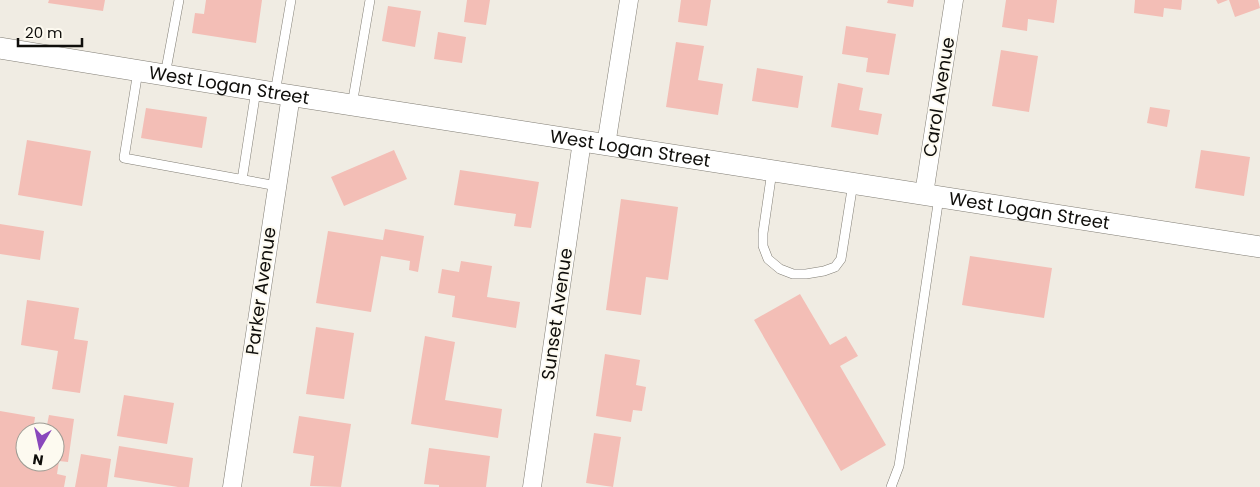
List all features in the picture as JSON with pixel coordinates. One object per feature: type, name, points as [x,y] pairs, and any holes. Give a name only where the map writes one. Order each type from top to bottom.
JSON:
[{"type":"street","points":[[606,145],[628,0]]},
{"type":"street","name":"Carol Avenue","points":[[932,195],[954,0]]},
{"type":"street","name":"West Logan Street","points":[[0,48],[274,93],[1260,247]]},
{"type":"street","name":"Parker Avenue","points":[[232,487],[277,186],[274,93]]},
{"type":"street","name":"Sunset Avenue","points":[[532,487],[582,141]]},
{"type":"lane","points":[[165,75],[179,0]]},
{"type":"lane","points":[[242,180],[274,93],[291,0]]},
{"type":"lane","points":[[352,105],[370,0]]},
{"type":"lane","points":[[138,70],[124,158],[277,186]]},
{"type":"lane","points":[[772,170],[763,246],[768,258],[780,269],[793,274],[824,271],[835,267],[841,259],[853,183]]},
{"type":"lane","points":[[891,487],[898,466],[932,195]]},
{"type":"building","points":[[49,0],[105,0],[103,11],[48,3]]},
{"type":"building","points":[[206,0],[262,0],[256,43],[192,33],[195,13],[204,14]]},
{"type":"building","points":[[467,0],[490,0],[486,25],[464,22]]},
{"type":"building","points":[[681,0],[711,0],[707,26],[678,22]]},
{"type":"building","points":[[888,0],[914,0],[913,7],[887,3]]},
{"type":"building","points":[[1006,0],[1057,0],[1054,23],[1028,19],[1027,31],[1002,27]]},
{"type":"building","points":[[1135,0],[1182,0],[1181,10],[1164,8],[1163,17],[1134,13]]},
{"type":"building","points":[[1216,0],[1228,0],[1218,4]]},
{"type":"building","points":[[1229,0],[1258,0],[1260,8],[1235,17]]},
{"type":"building","points":[[388,6],[421,11],[415,47],[382,41]]},
{"type":"building","points":[[846,26],[896,34],[889,75],[866,72],[868,58],[842,54]]},
{"type":"building","points":[[438,32],[466,37],[462,63],[434,59]]},
{"type":"building","points":[[676,42],[704,46],[698,80],[723,84],[718,115],[666,107]]},
{"type":"building","points":[[1001,50],[1038,56],[1029,112],[992,106]]},
{"type":"building","points":[[757,68],[803,76],[798,108],[752,101]]},
{"type":"building","points":[[838,83],[863,88],[859,110],[882,114],[878,135],[831,127]]},
{"type":"building","points":[[1150,107],[1170,110],[1167,127],[1147,123]]},
{"type":"building","points":[[146,108],[207,117],[202,148],[141,138]]},
{"type":"building","points":[[27,140],[91,151],[82,206],[18,195]]},
{"type":"building","points":[[394,150],[407,179],[344,206],[331,177]]},
{"type":"building","points":[[1201,150],[1250,157],[1244,196],[1195,188]]},
{"type":"building","points":[[460,170],[539,182],[531,228],[514,226],[516,214],[454,205]]},
{"type":"building","points":[[621,199],[678,207],[668,280],[646,277],[641,315],[606,310]]},
{"type":"building","points":[[0,224],[44,231],[40,260],[0,254]]},
{"type":"building","points":[[385,229],[424,236],[418,272],[409,270],[410,261],[381,256],[371,312],[316,303],[328,231],[383,240]]},
{"type":"building","points":[[970,256],[1052,268],[1044,318],[962,305]]},
{"type":"building","points":[[461,261],[492,266],[487,297],[520,302],[516,328],[452,317],[455,296],[438,293],[442,269],[459,272]]},
{"type":"building","points":[[800,294],[830,345],[846,336],[858,356],[840,366],[886,445],[841,471],[754,320]]},
{"type":"building","points":[[27,300],[79,308],[74,339],[88,341],[80,393],[52,389],[58,351],[21,345]]},
{"type":"building","points":[[316,327],[354,333],[344,399],[306,394]]},
{"type":"building","points":[[425,336],[455,342],[445,400],[502,409],[498,438],[411,424]]},
{"type":"building","points":[[605,354],[640,360],[636,385],[646,387],[642,411],[633,410],[631,422],[596,416]]},
{"type":"building","points":[[124,395],[174,403],[167,444],[117,436]]},
{"type":"building","points":[[0,411],[35,417],[34,422],[15,422],[15,472],[57,472],[57,474],[66,476],[64,487],[0,487]]},
{"type":"building","points":[[49,415],[74,419],[68,462],[65,462],[65,422],[48,422]]},
{"type":"building","points":[[299,416],[351,424],[341,487],[310,486],[314,456],[293,453]]},
{"type":"building","points":[[594,433],[621,437],[613,487],[586,483]]},
{"type":"building","points":[[119,446],[193,458],[189,487],[114,477]]},
{"type":"building","points":[[429,448],[490,456],[486,487],[439,487],[439,485],[424,484]]},
{"type":"building","points":[[81,454],[111,459],[107,487],[75,487]]}]
